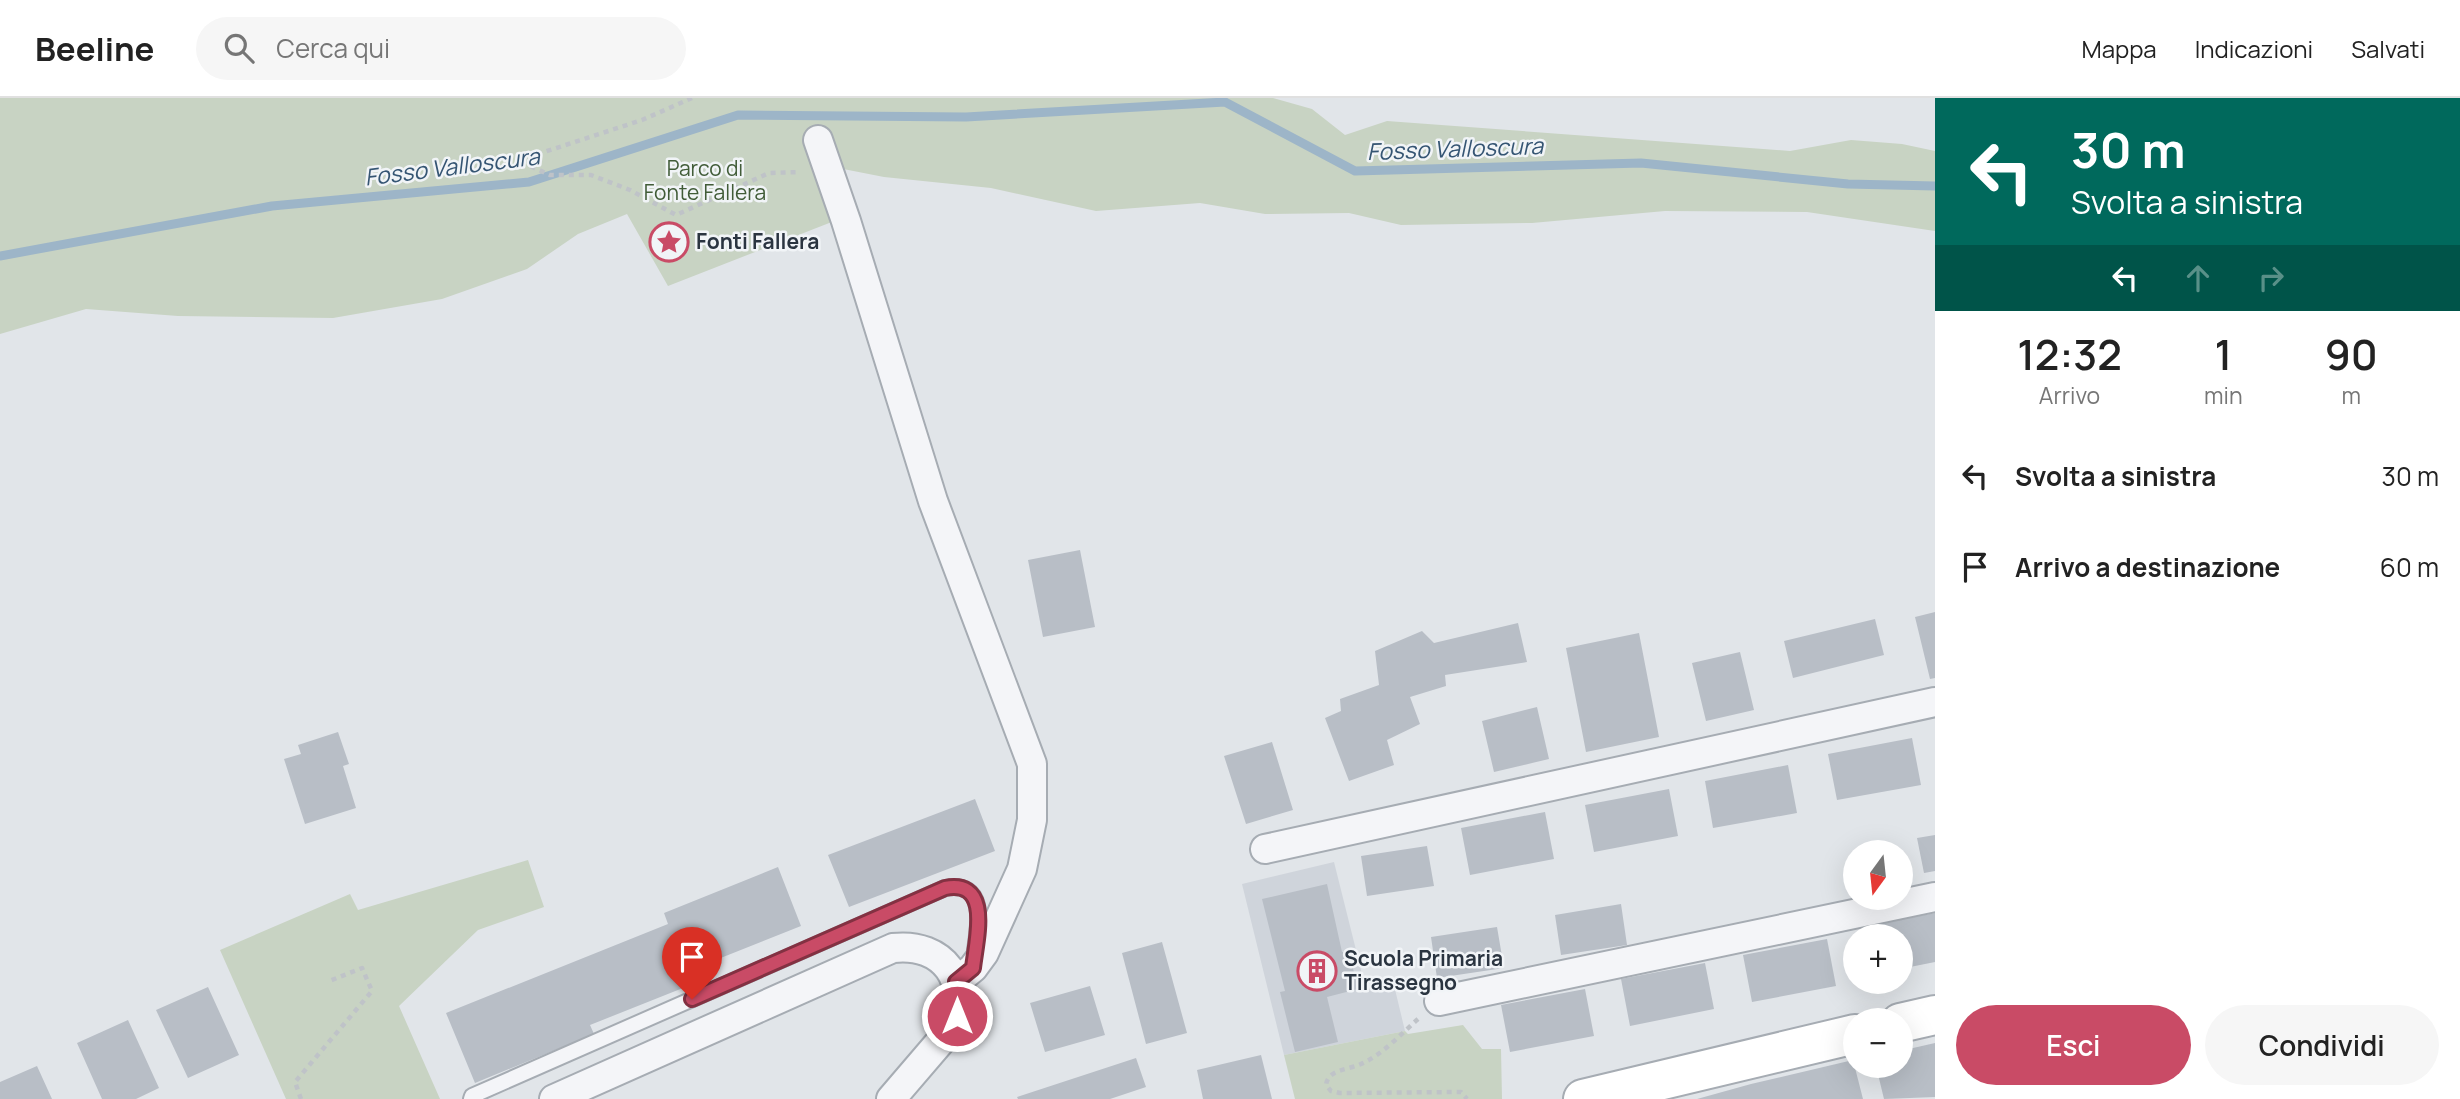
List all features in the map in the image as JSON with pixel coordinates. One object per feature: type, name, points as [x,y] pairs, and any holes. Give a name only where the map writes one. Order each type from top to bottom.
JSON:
[{"type":"main road","points":[[1913,1020],[1935,1015]]},
{"type":"main road","points":[[1583,1099],[1843,1037]]},
{"type":"street","points":[[818,140],[933,501],[1032,764],[1032,820],[1023,869],[984,953],[964,975],[957,1016],[951,1029],[891,1099]]},
{"type":"street","points":[[1265,849],[1935,702]]},
{"type":"street","points":[[1439,1001],[1935,897]]},
{"type":"street","points":[[554,1099],[893,948],[906,947],[931,953],[951,971],[964,975]]},
{"type":"lane","points":[[471,1099],[472,1096],[945,888],[960,887],[976,900],[979,916],[964,975]]},
{"type":"path","points":[[692,98],[642,120],[535,155],[530,166],[550,175],[591,176],[631,190],[676,215],[769,173],[828,170]]},
{"type":"path","points":[[301,1099],[295,1082],[372,991],[362,968],[327,982]]},
{"type":"path","points":[[1405,1031],[1363,1063],[1332,1073],[1326,1079],[1326,1086],[1331,1091],[1340,1093],[1461,1092],[1467,1099]]},
{"type":"shaded area","points":[[1334,862],[1365,986],[1393,981],[1405,1031],[1284,1055],[1242,884]]},
{"type":"green space","name":"Parco di Fonte Fallera","points":[[0,98],[1273,98],[1312,109],[1345,135],[1387,121],[1790,151],[1851,140],[1902,144],[1935,151],[1935,231],[1807,212],[1665,211],[1532,223],[1401,225],[1349,213],[1265,214],[1200,203],[1096,211],[991,188],[884,177],[823,165],[842,218],[668,286],[627,214],[578,234],[527,269],[442,299],[333,318],[178,316],[86,309],[0,334]]},
{"type":"green space","points":[[528,860],[544,907],[478,930],[399,1006],[440,1099],[286,1099],[220,950],[350,894],[358,910]]},
{"type":"green space","points":[[1463,1025],[1482,1049],[1501,1049],[1502,1099],[1295,1099],[1284,1055],[1405,1031],[1408,1034]]},
{"type":"building","points":[[1080,550],[1095,627],[1043,637],[1028,560]]},
{"type":"building","points":[[1935,612],[1935,678],[1930,679],[1915,617]]},
{"type":"building","points":[[1875,619],[1884,655],[1793,678],[1784,641]]},
{"type":"building","points":[[1518,623],[1527,662],[1445,675],[1446,686],[1410,697],[1420,724],[1387,740],[1394,765],[1349,781],[1325,718],[1341,711],[1340,699],[1379,685],[1375,651],[1422,631],[1434,643]]},
{"type":"building","points":[[1639,633],[1659,737],[1586,752],[1566,648]]},
{"type":"building","points":[[1740,652],[1754,710],[1706,721],[1692,663]]},
{"type":"building","points":[[1537,707],[1549,759],[1494,772],[1482,721]]},
{"type":"building","points":[[338,732],[349,764],[343,766],[356,808],[305,824],[284,759],[301,754],[298,745]]},
{"type":"building","points":[[1912,738],[1921,785],[1837,800],[1828,754]]},
{"type":"building","points":[[1272,742],[1293,810],[1246,824],[1224,756]]},
{"type":"building","points":[[1788,765],[1797,813],[1713,828],[1705,781]]},
{"type":"building","points":[[1669,789],[1678,836],[1594,852],[1585,805]]},
{"type":"building","points":[[975,799],[995,851],[849,907],[828,855]]},
{"type":"building","points":[[1545,812],[1554,859],[1470,875],[1461,828]]},
{"type":"building","points":[[1935,835],[1935,871],[1924,873],[1917,838]]},
{"type":"building","points":[[1427,846],[1434,886],[1367,896],[1361,856]]},
{"type":"building","points":[[778,867],[801,926],[693,969],[698,982],[590,1025],[594,1034],[475,1083],[446,1013],[668,924],[664,913]]},
{"type":"building","name":"Scuola Primaria Tirassegno","points":[[1327,884],[1342,952],[1349,952],[1358,989],[1327,997],[1338,1042],[1295,1052],[1280,992],[1285,991],[1262,899]]},
{"type":"building","points":[[1621,904],[1627,945],[1561,955],[1555,915]]},
{"type":"building","points":[[1935,913],[1935,962],[1913,966],[1913,924],[1877,924]]},
{"type":"building","points":[[1497,927],[1504,968],[1437,978],[1431,937]]},
{"type":"building","points":[[1827,939],[1836,986],[1752,1002],[1743,955]]},
{"type":"building","points":[[1162,942],[1187,1033],[1146,1044],[1122,953]]},
{"type":"building","points":[[1705,963],[1714,1009],[1630,1026],[1621,979]]},
{"type":"building","points":[[1090,986],[1105,1035],[1045,1052],[1030,1003]]},
{"type":"building","points":[[208,987],[239,1055],[188,1078],[156,1010]]},
{"type":"building","points":[[1585,989],[1594,1036],[1510,1052],[1501,1005]]},
{"type":"building","points":[[128,1020],[159,1088],[136,1099],[102,1099],[77,1043]]},
{"type":"building","points":[[1935,1043],[1935,1097],[1884,1099],[1879,1078],[1913,1078],[1913,1048]]},
{"type":"building","points":[[1261,1055],[1272,1099],[1203,1099],[1197,1070]]},
{"type":"building","points":[[1136,1058],[1146,1087],[1110,1099],[1017,1097]]},
{"type":"building","points":[[1843,1062],[1843,1078],[1858,1078],[1863,1099],[1697,1099]]},
{"type":"building","points":[[37,1066],[52,1099],[0,1099],[0,1082]]},
{"type":"waterway","name":"Fosso Valloscura","points":[[0,256],[272,206],[529,182],[738,115],[966,117],[1225,102],[1355,171],[1641,163],[1848,184],[1935,186]]},
{"type":"place","name":"Fonti Fallera","points":[[669,242]]},
{"type":"place","name":"Scuola Primaria Tirassegno","points":[[1317,971]]},
{"type":"route","points":[[692,999],[953,886],[973,895],[979,916],[973,968],[956,982],[959,991],[957,1016]]}]
